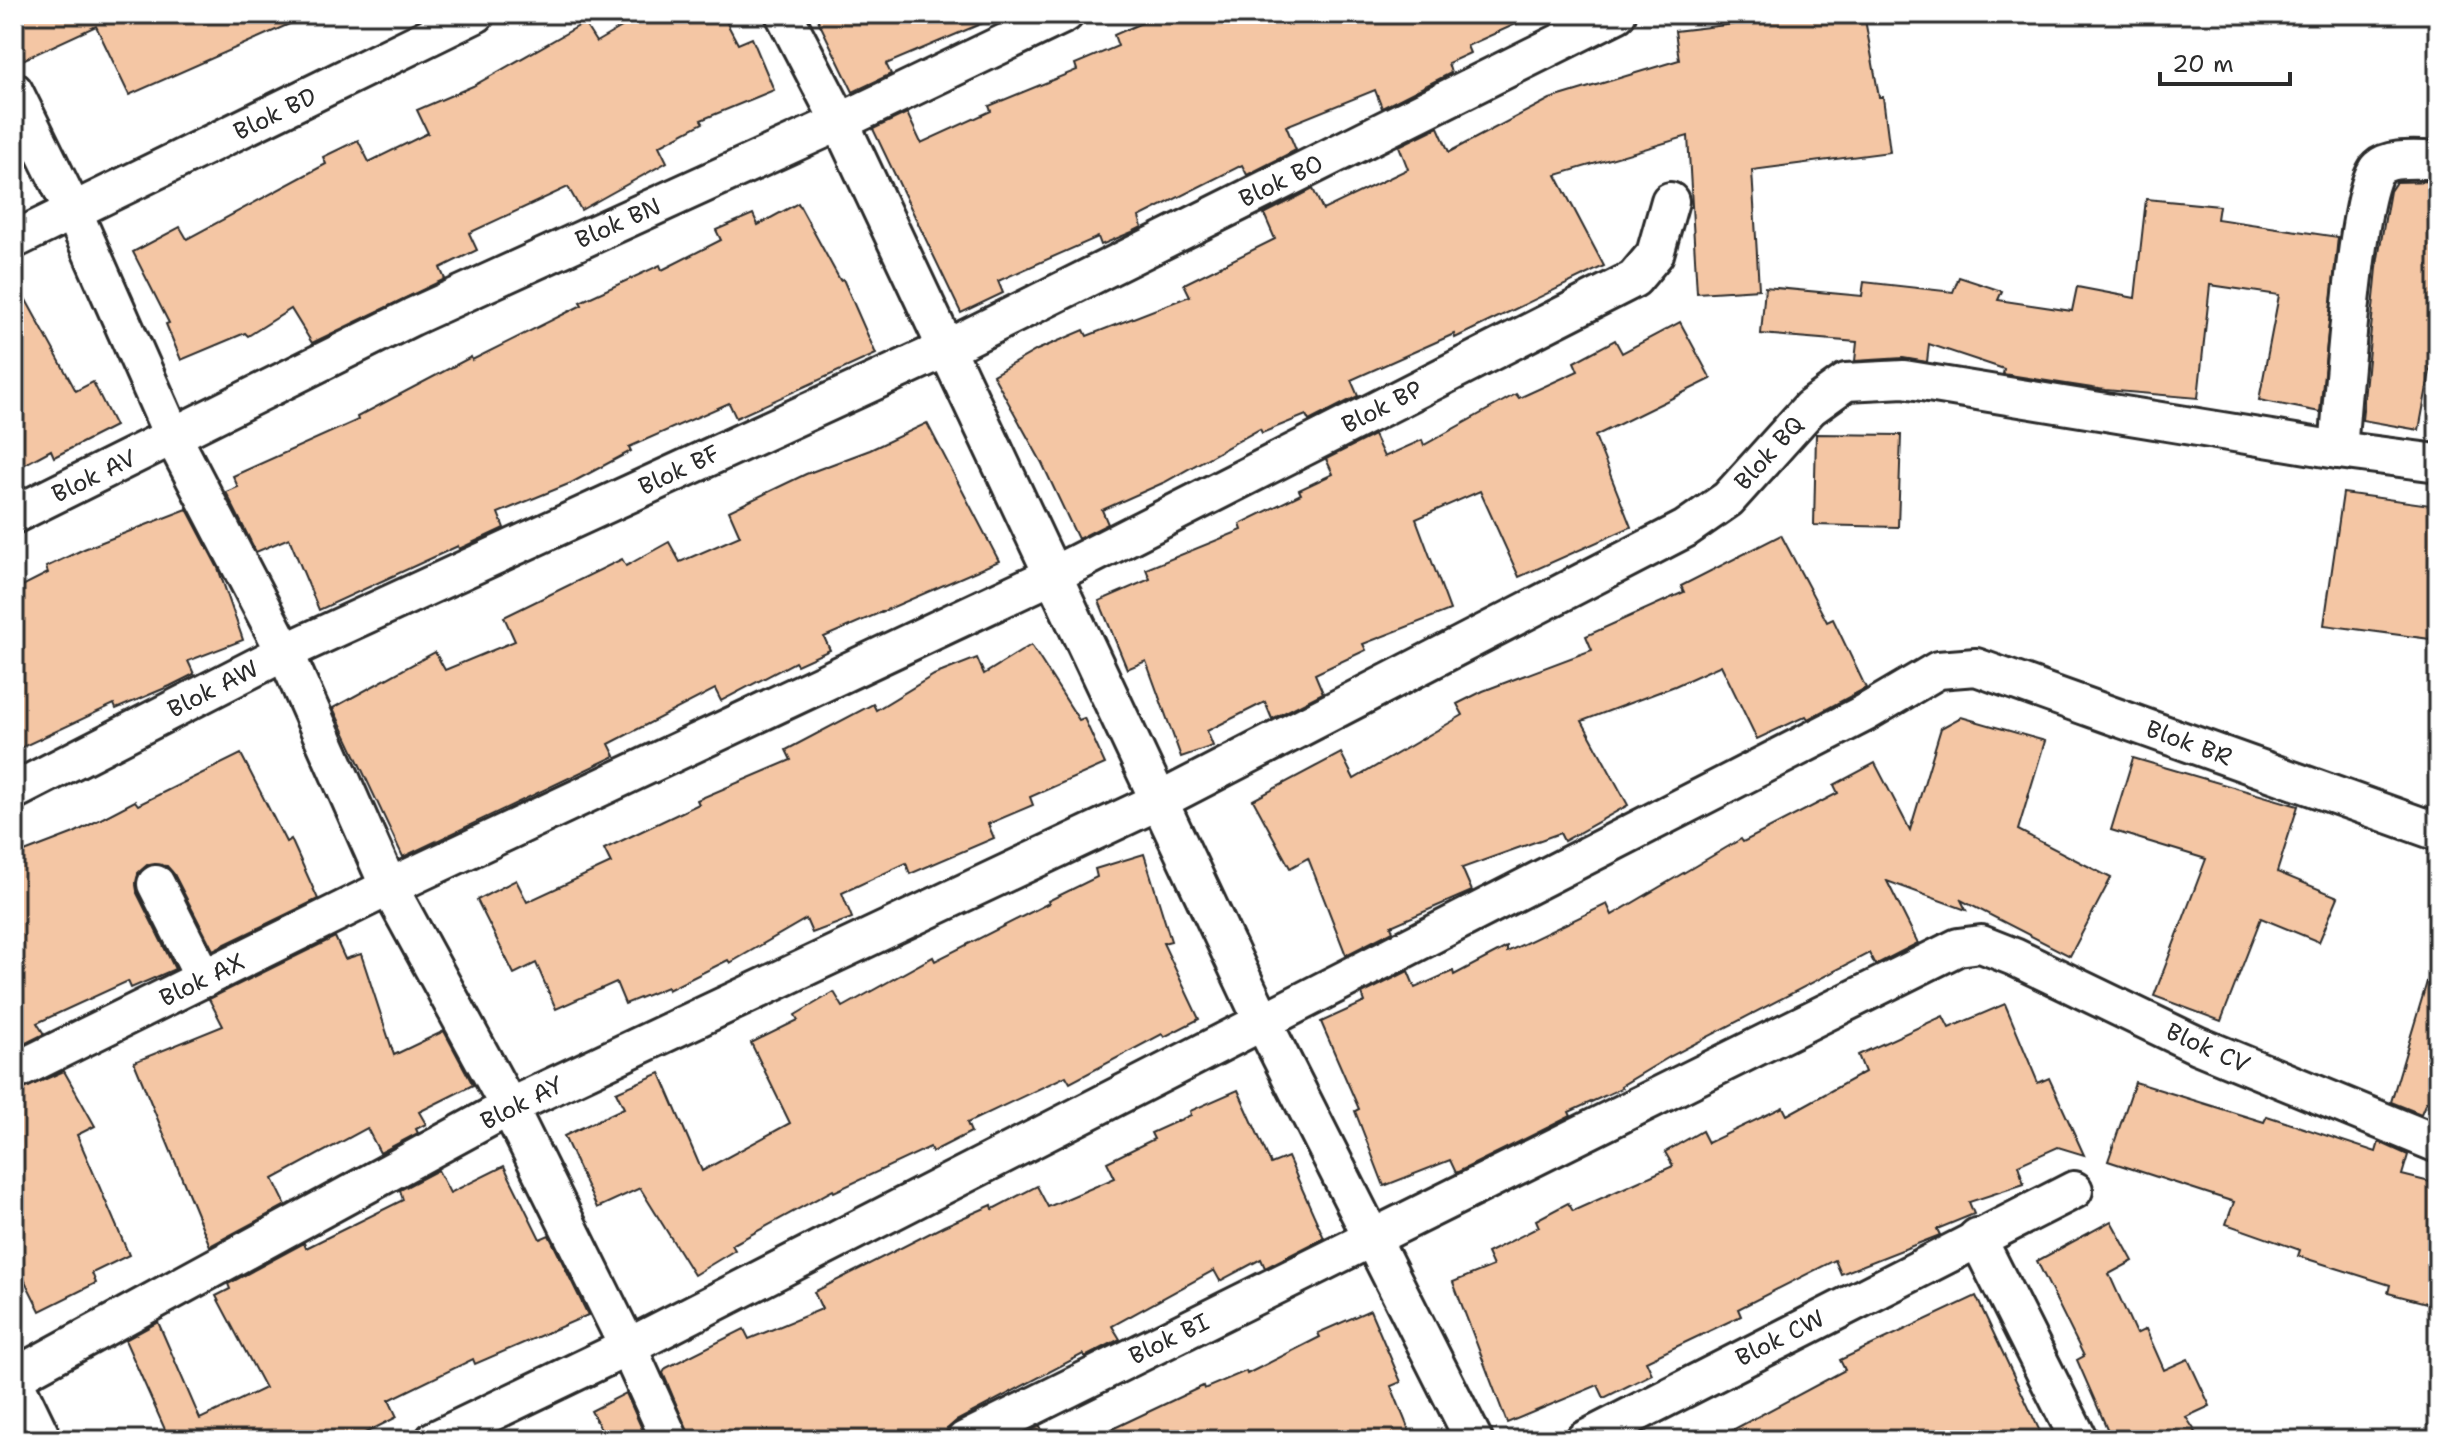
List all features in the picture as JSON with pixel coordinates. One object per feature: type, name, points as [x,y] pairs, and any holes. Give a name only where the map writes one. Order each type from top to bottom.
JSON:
[{"type":"street","name":"Blok BD","points":[[14,240],[476,14]]},
{"type":"street","points":[[784,14],[840,122],[1263,1022],[1474,1440]]},
{"type":"street","name":"Blok BN","points":[[173,437],[412,317],[840,122],[1065,14]]},
{"type":"street","name":"Blok BO","points":[[945,349],[1617,14]]},
{"type":"street","points":[[14,91],[74,213],[173,437],[285,652],[389,887],[509,1107],[628,1347],[670,1440]]},
{"type":"street","points":[[2338,450],[2355,258],[2370,183],[2376,169],[2385,163],[2438,160]]},
{"type":"street","name":"Blok BP","points":[[389,887],[1053,575],[1634,279],[1655,254],[1670,201]]},
{"type":"street","name":"Blok BF","points":[[414,591],[945,349]]},
{"type":"street","name":"Blok BQ","points":[[1043,855],[1161,800],[1685,529],[1728,499],[1810,408],[1846,382],[1904,379],[2338,450],[2438,463]]},
{"type":"street","name":"Blok AV","points":[[14,515],[173,437]]},
{"type":"street","name":"Blok AW","points":[[14,791],[285,652],[414,591]]},
{"type":"street","name":"Blok BR","points":[[1263,1022],[1865,713],[1938,670],[1976,667],[2438,832]]},
{"type":"street","name":"Blok AY","points":[[14,1378],[509,1107],[1043,855]]},
{"type":"street","points":[[156,884],[204,979]]},
{"type":"street","name":"Blok AX","points":[[14,1072],[389,887]]},
{"type":"street","name":"Blok CV","points":[[1981,944],[2197,1045],[2438,1144]]},
{"type":"street","name":"Blok BI","points":[[965,1440],[1958,947],[1981,944]]},
{"type":"street","points":[[434,1440],[628,1347],[1263,1022]]},
{"type":"street","name":"Blok CW","points":[[1584,1440],[2074,1190]]},
{"type":"street","points":[[1977,1237],[2079,1440]]},
{"type":"street","points":[[14,1378],[43,1440]]},
{"type":"building","points":[[14,14],[312,14],[129,95],[96,26],[14,64]]},
{"type":"building","points":[[644,14],[722,14],[738,44],[752,38],[774,90],[701,120],[703,123],[659,146],[667,162],[581,210],[568,187],[469,233],[477,250],[440,268],[445,279],[312,343],[291,309],[248,336],[245,333],[181,360],[166,324],[169,323],[133,252],[180,227],[187,239],[326,164],[323,157],[358,140],[369,162],[428,133],[417,110],[473,86],[584,23],[596,42]]},
{"type":"building","points":[[815,14],[1004,14],[886,64],[891,74],[853,92]]},
{"type":"building","points":[[1162,14],[1538,14],[1467,46],[1470,53],[1448,63],[1451,73],[1382,108],[1375,90],[1286,126],[1296,150],[1247,175],[1242,165],[1139,217],[1142,227],[1132,232],[1101,245],[1098,237],[998,281],[1003,293],[961,313],[873,129],[907,113],[921,143],[991,111],[989,106],[1077,70],[1075,64],[1118,46],[1114,35]]},
{"type":"building","points":[[1759,14],[1864,14],[1879,97],[1883,97],[1890,152],[1752,170],[1759,289],[1697,293],[1688,136],[1556,175],[1604,266],[1455,338],[1454,334],[1351,380],[1358,396],[1309,421],[1306,415],[1262,433],[1260,429],[1165,482],[1102,510],[1108,524],[1078,539],[1042,463],[993,375],[1037,350],[1084,330],[1087,336],[1190,296],[1184,284],[1275,239],[1264,214],[1313,189],[1323,210],[1408,169],[1399,146],[1438,127],[1449,152],[1550,99],[1679,60],[1675,31],[1761,21]]},
{"type":"building","points":[[2438,181],[2438,328],[2419,430],[2362,420],[2378,258],[2390,191],[2396,182]]},
{"type":"building","points":[[2146,199],[2219,206],[2217,219],[2338,237],[2320,412],[2259,400],[2279,295],[2210,285],[2198,398],[2105,390],[2003,374],[2004,369],[1929,344],[1927,362],[1903,358],[1855,361],[1857,342],[1761,334],[1765,287],[1862,296],[1864,282],[1953,292],[1959,277],[2002,291],[1998,300],[2072,311],[2077,287],[2135,298]]},
{"type":"building","points":[[798,203],[840,280],[843,279],[876,354],[736,418],[729,403],[629,447],[631,451],[571,483],[498,513],[504,528],[319,610],[289,538],[256,552],[226,492],[238,487],[233,476],[358,420],[357,417],[471,357],[472,360],[582,305],[580,302],[660,265],[662,270],[721,240],[716,230],[753,214],[758,225]]},
{"type":"building","points":[[14,278],[76,391],[93,382],[115,426],[54,457],[51,450],[14,470]]},
{"type":"building","points":[[1680,322],[1711,379],[1595,436],[1631,527],[1519,577],[1480,491],[1416,519],[1450,610],[1363,644],[1366,650],[1315,674],[1323,693],[1272,719],[1265,702],[1207,731],[1213,746],[1181,757],[1146,661],[1127,669],[1099,601],[1150,579],[1146,569],[1242,530],[1240,524],[1301,494],[1299,490],[1333,474],[1326,459],[1374,435],[1384,457],[1422,440],[1424,445],[1516,394],[1519,398],[1578,371],[1574,362],[1615,340],[1622,353]]},
{"type":"building","points":[[927,423],[999,561],[824,637],[830,650],[797,665],[795,662],[721,701],[715,689],[609,744],[615,756],[403,857],[333,708],[435,652],[445,670],[515,641],[504,617],[622,559],[626,566],[669,542],[680,562],[740,536],[729,511],[806,474],[870,450]]},
{"type":"building","points":[[1816,434],[1901,435],[1898,527],[1814,525]]},
{"type":"building","points":[[2343,493],[2438,506],[2438,640],[2324,625]]},
{"type":"building","points":[[187,509],[218,568],[243,640],[188,661],[194,674],[170,686],[116,709],[114,704],[14,751],[14,590],[48,573],[46,567],[84,549]]},
{"type":"building","points":[[1781,535],[1827,622],[1833,619],[1866,688],[1808,719],[1806,716],[1757,739],[1721,665],[1582,721],[1628,805],[1564,841],[1560,833],[1462,868],[1472,891],[1391,926],[1393,931],[1346,955],[1308,858],[1290,868],[1253,800],[1341,753],[1354,779],[1463,715],[1457,704],[1483,691],[1592,650],[1586,636],[1684,592],[1681,586]]},
{"type":"building","points":[[1031,645],[1079,720],[1084,718],[1105,764],[1030,797],[1033,805],[988,824],[994,838],[910,874],[906,863],[842,893],[852,918],[812,933],[806,919],[730,963],[728,960],[668,990],[667,987],[625,1004],[616,982],[556,1009],[536,963],[514,974],[477,900],[516,880],[527,902],[611,863],[604,849],[699,804],[697,800],[791,760],[786,750],[873,704],[876,710],[934,675],[977,658],[984,674]]},
{"type":"building","points":[[1961,717],[2045,741],[2018,830],[2111,878],[2070,956],[1961,900],[1966,910],[1887,881],[1918,943],[1875,965],[1869,953],[1671,1056],[1622,1088],[1569,1112],[1571,1116],[1456,1173],[1450,1160],[1384,1186],[1355,1111],[1359,1109],[1321,1022],[1365,1002],[1362,994],[1408,971],[1415,988],[1453,971],[1454,975],[1507,947],[1507,952],[1607,904],[1612,915],[1741,839],[1743,842],[1838,793],[1834,785],[1875,763],[1910,830],[1941,728]]},
{"type":"building","points":[[241,754],[286,842],[291,839],[318,899],[213,950],[174,874],[167,866],[147,865],[138,873],[137,893],[175,969],[131,988],[128,981],[37,1023],[44,1034],[14,1049],[14,856],[74,833],[135,801],[138,805]]},
{"type":"building","points":[[2133,758],[2298,806],[2277,872],[2338,897],[2319,942],[2261,918],[2221,1021],[2154,996],[2206,859],[2111,830]]},
{"type":"building","points":[[1144,854],[1171,941],[1163,943],[1199,1019],[1164,1037],[1162,1034],[1070,1083],[1066,1076],[967,1123],[971,1132],[932,1152],[930,1147],[833,1190],[732,1245],[735,1250],[694,1275],[640,1188],[597,1208],[564,1136],[624,1108],[616,1092],[660,1073],[702,1171],[790,1123],[751,1043],[798,1020],[795,1015],[834,992],[843,1007],[933,957],[935,961],[1097,877],[1095,869]]},
{"type":"building","points":[[335,937],[345,959],[361,954],[394,1055],[444,1031],[473,1085],[419,1112],[426,1124],[416,1129],[418,1133],[380,1153],[367,1128],[273,1179],[286,1205],[210,1246],[134,1062],[223,1026],[209,999]]},
{"type":"building","points":[[2429,975],[2438,976],[2438,1105],[2426,1102],[2421,1114],[2391,1102]]},
{"type":"building","points":[[2005,1004],[2038,1083],[2049,1078],[2084,1155],[2058,1147],[2018,1165],[2024,1184],[1969,1202],[1974,1214],[1937,1229],[1940,1235],[1841,1274],[1835,1260],[1738,1309],[1741,1316],[1646,1361],[1652,1374],[1604,1398],[1598,1385],[1507,1423],[1453,1282],[1493,1266],[1487,1253],[1539,1227],[1536,1220],[1568,1203],[1573,1211],[1673,1166],[1665,1152],[1702,1131],[1708,1143],[1783,1107],[1787,1115],[1865,1072],[1858,1055],[1943,1016],[1949,1028]]},
{"type":"building","points":[[64,1071],[95,1126],[77,1135],[129,1255],[92,1273],[96,1283],[40,1311],[14,1259],[14,1093]]},
{"type":"building","points":[[2135,1082],[2264,1122],[2267,1116],[2376,1152],[2379,1142],[2408,1155],[2402,1175],[2438,1184],[2438,1306],[2388,1293],[2390,1285],[2298,1256],[2300,1250],[2226,1224],[2234,1202],[2108,1161]]},
{"type":"building","points":[[1238,1090],[1271,1164],[1288,1157],[1324,1238],[1265,1268],[1261,1259],[1220,1281],[1214,1270],[1112,1326],[1120,1339],[1085,1357],[1083,1354],[956,1421],[947,1429],[944,1440],[691,1440],[663,1373],[666,1368],[744,1329],[749,1339],[822,1309],[814,1292],[992,1205],[993,1209],[1037,1186],[1048,1207],[1115,1178],[1107,1162],[1154,1139],[1151,1133],[1191,1115],[1190,1111]]},
{"type":"building","points":[[504,1166],[540,1239],[549,1235],[588,1315],[475,1364],[473,1359],[389,1400],[397,1417],[351,1440],[155,1440],[167,1434],[125,1340],[158,1322],[200,1419],[265,1388],[216,1296],[230,1289],[228,1284],[304,1243],[306,1248],[403,1200],[400,1190],[438,1170],[450,1193]]},
{"type":"building","points":[[2111,1221],[2133,1261],[2109,1274],[2136,1334],[2146,1329],[2164,1370],[2188,1359],[2210,1406],[2186,1417],[2201,1440],[2112,1440],[2077,1360],[2084,1356],[2037,1261]]},
{"type":"building","points":[[1976,1296],[2044,1440],[1714,1440],[1845,1370],[1840,1360]]},
{"type":"building","points":[[1370,1310],[1401,1382],[1391,1386],[1413,1440],[1089,1440],[1203,1386],[1204,1389],[1246,1371],[1247,1374],[1320,1337],[1318,1333]]},
{"type":"building","points":[[626,1393],[647,1440],[607,1440],[591,1411]]},
{"type":"building","points":[[1040,1426],[1047,1440],[1012,1440]]}]
